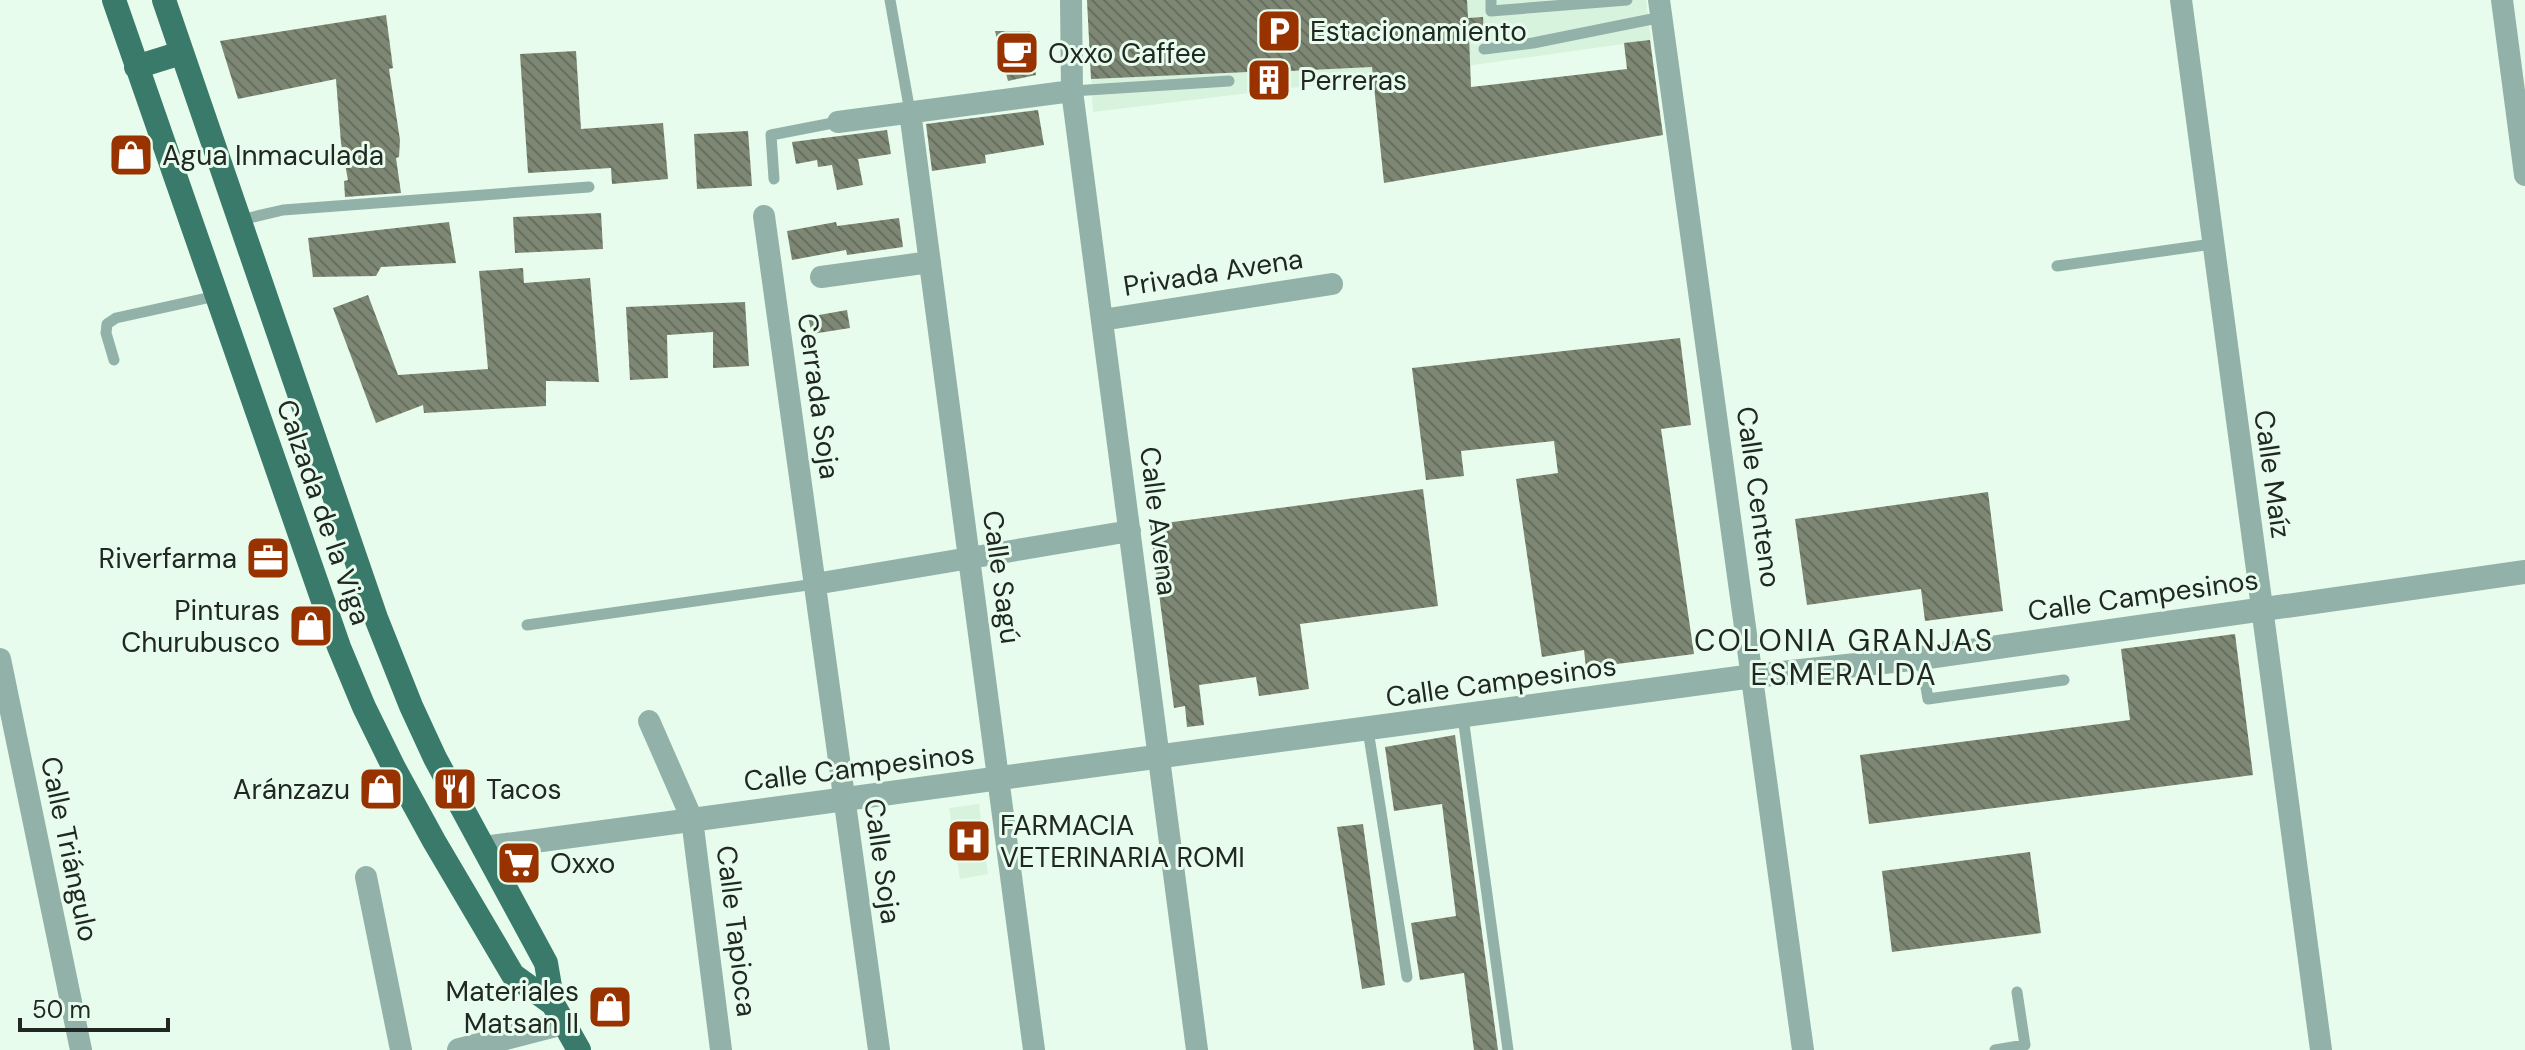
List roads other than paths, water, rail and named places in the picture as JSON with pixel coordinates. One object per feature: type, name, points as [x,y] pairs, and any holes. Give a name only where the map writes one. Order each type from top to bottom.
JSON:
[{"type":"main road","name":"Calzada de la Viga","points":[[114,0],[339,647],[364,707],[434,841],[513,975],[558,1013]]},
{"type":"main road","name":"Calzada de la Viga","points":[[164,0],[376,618],[411,706],[546,963],[558,1013],[579,1050]]},
{"type":"main road","points":[[136,67],[181,53]]},
{"type":"street","name":"Calle Avena","points":[[1071,0],[1072,91],[1197,1050]]},
{"type":"street","name":"Calle Maíz","points":[[2181,0],[2321,1050]]},
{"type":"street","points":[[2502,0],[2525,175]]},
{"type":"street","name":"Calle Centeno","points":[[1660,8],[1803,1050]]},
{"type":"street","points":[[838,122],[1072,91]]},
{"type":"street","name":"Calle Sagú","points":[[910,112],[1034,1050]]},
{"type":"street","name":"Cerrada Soja","points":[[764,216],[815,584]]},
{"type":"street","points":[[821,277],[930,262]]},
{"type":"street","name":"Privada Avena","points":[[1102,320],[1332,284]]},
{"type":"street","points":[[815,584],[1130,531]]},
{"type":"street","name":"Calle Campesinos","points":[[484,848],[1753,676],[1921,658],[2525,572]]},
{"type":"street","name":"Calle Soja","points":[[815,584],[879,1050]]},
{"type":"street","name":"Calle Triángulo","points":[[0,659],[81,1050]]},
{"type":"street","name":"Calle Tapioca","points":[[649,721],[692,819],[721,1050]]},
{"type":"street","points":[[366,877],[401,1050]]},
{"type":"street","points":[[459,1050],[558,1013]]},
{"type":"lane","points":[[890,0],[910,112]]},
{"type":"lane","points":[[1491,0],[1491,11],[1627,0]]},
{"type":"lane","points":[[1484,49],[1533,43],[1660,8]]},
{"type":"lane","points":[[1072,91],[1229,81]]},
{"type":"lane","points":[[774,179],[771,135],[838,122]]},
{"type":"lane","points":[[240,220],[283,210],[589,187]]},
{"type":"lane","points":[[2057,266],[2212,244]]},
{"type":"lane","points":[[114,360],[106,333],[107,324],[116,318],[216,296]]},
{"type":"lane","points":[[527,625],[815,584]]},
{"type":"lane","points":[[1921,658],[1928,699],[2064,680]]},
{"type":"lane","points":[[1463,717],[1508,1050]]},
{"type":"lane","points":[[1368,730],[1407,977]]},
{"type":"lane","points":[[1995,1050],[2025,1045],[2017,992]]},
{"type":"place","name":"Estacionamiento","points":[[1279,31]]},
{"type":"place","name":"Oxxo Caffee","points":[[1017,53]]},
{"type":"place","name":"Perreras","points":[[1269,80]]},
{"type":"place","name":"Agua Inmaculada","points":[[131,155]]},
{"type":"place","name":"Riverfarma","points":[[268,558]]},
{"type":"place","name":"Pinturas Churubusco","points":[[311,626]]},
{"type":"place","name":"Aránzazu","points":[[381,789]]},
{"type":"place","name":"Tacos","points":[[455,789]]},
{"type":"place","name":"FARMACIA VETERINARIA ROMI","points":[[969,841]]},
{"type":"place","name":"Oxxo","points":[[519,863]]},
{"type":"place","name":"Materiales Matsan II","points":[[610,1007]]},
{"type":"district","name":"COLONIA GRANJAS ESMERALDA","points":[[1844,658]]}]
